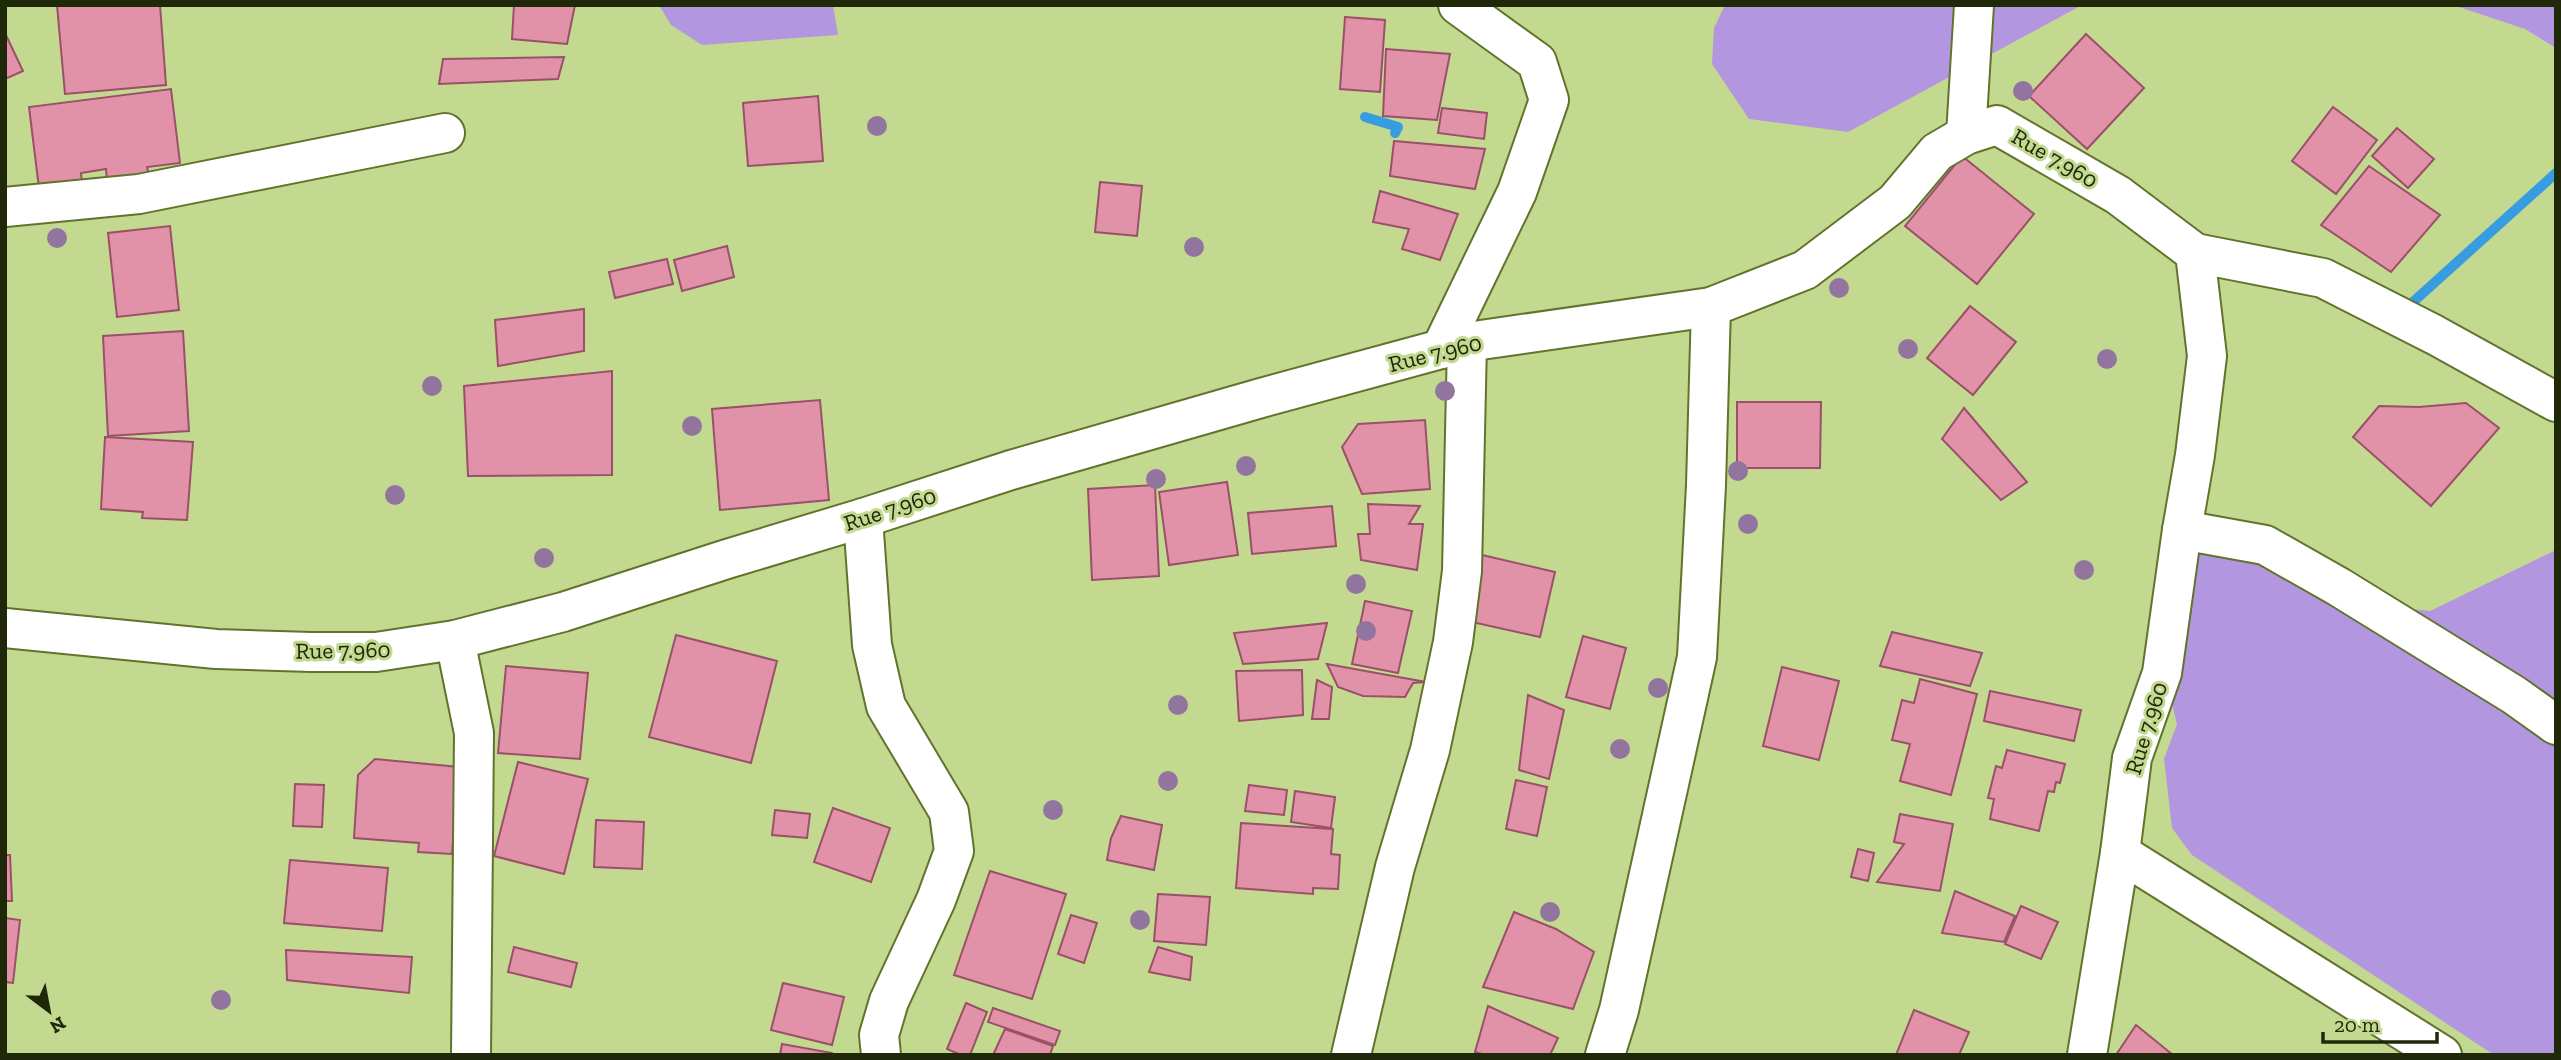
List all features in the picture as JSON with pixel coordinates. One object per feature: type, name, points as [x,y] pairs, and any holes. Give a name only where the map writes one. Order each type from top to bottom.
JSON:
[{"type":"street","points":[[1351,1055],[1395,867],[1430,750],[1453,642],[1462,571],[1454,346],[1517,192],[1549,100],[1537,62],[1458,5]]},
{"type":"street","points":[[1966,135],[1974,5]]},
{"type":"street","name":"Rue 7.960","points":[[5,628],[216,649],[311,652],[376,652],[455,640],[563,612],[1011,470],[1454,346],[1711,307],[1805,270],[1895,202],[1937,152],[1966,135],[1997,125],[2118,195],[2195,253],[2207,356],[2162,673],[2132,758],[2120,853],[2087,1055]]},
{"type":"street","points":[[5,207],[139,194],[445,133]]},
{"type":"street","points":[[2195,253],[2323,278],[2435,335],[2556,402]]},
{"type":"street","points":[[1605,1055],[1619,1010],[1697,657],[1706,485],[1711,307]]},
{"type":"street","points":[[863,519],[872,645],[886,706],[949,812],[954,851],[936,900],[889,1001],[879,1035],[881,1055]]},
{"type":"street","points":[[2182,530],[2265,545],[2339,587],[2514,695],[2556,725]]},
{"type":"street","points":[[455,640],[474,733],[471,1055]]},
{"type":"street","points":[[2120,853],[2442,1055]]},
{"type":"shaded area","points":[[659,5],[833,5],[838,35],[702,45],[671,25]]},
{"type":"shaded area","points":[[1725,5],[2082,5],[1848,132],[1749,119],[1712,64],[1714,28]]},
{"type":"shaded area","points":[[2453,5],[2556,5],[2556,48],[2525,29]]},
{"type":"shaded area","points":[[2213,525],[2328,601],[2430,611],[2556,550],[2556,1055],[2494,1055],[2192,855],[2172,828],[2164,759],[2177,724],[2164,671],[2178,534]]},
{"type":"building","points":[[57,5],[160,5],[166,85],[65,94]]},
{"type":"building","points":[[514,5],[575,5],[567,44],[512,39]]},
{"type":"building","points":[[1345,17],[1385,20],[1380,92],[1340,89]]},
{"type":"building","points":[[5,33],[23,71],[5,79]]},
{"type":"building","points":[[2086,34],[2144,88],[2087,149],[2029,96]]},
{"type":"building","points":[[1386,49],[1450,54],[1437,120],[1383,116]]},
{"type":"building","points":[[564,57],[558,79],[439,84],[443,59]]},
{"type":"building","points":[[171,89],[180,163],[147,167],[149,175],[107,181],[106,169],[81,173],[82,182],[39,188],[29,107]]},
{"type":"building","points":[[818,96],[823,161],[748,166],[743,103]]},
{"type":"building","points":[[2333,107],[2377,140],[2336,194],[2292,161]]},
{"type":"building","points":[[1442,108],[1487,113],[1484,139],[1438,133]]},
{"type":"building","points":[[2397,128],[2434,159],[2408,188],[2372,156]]},
{"type":"building","points":[[1394,141],[1485,149],[1475,189],[1390,176]]},
{"type":"building","points":[[1962,156],[2034,214],[1977,284],[1905,226]]},
{"type":"building","points":[[2369,166],[2440,215],[2391,272],[2321,225]]},
{"type":"building","points":[[1100,182],[1142,186],[1137,236],[1095,232]]},
{"type":"building","points":[[1380,191],[1458,214],[1440,260],[1402,249],[1409,229],[1373,222]]},
{"type":"building","points":[[170,226],[179,310],[117,317],[108,233]]},
{"type":"building","points":[[727,246],[734,277],[682,291],[674,260]]},
{"type":"building","points":[[667,259],[673,284],[615,298],[609,272]]},
{"type":"building","points":[[1970,306],[2016,342],[1973,395],[1927,358]]},
{"type":"building","points":[[584,309],[584,351],[498,366],[495,320]]},
{"type":"building","points":[[183,331],[189,431],[108,436],[103,336]]},
{"type":"building","points":[[612,371],[612,475],[468,476],[464,386]]},
{"type":"building","points":[[820,400],[829,500],[720,510],[712,409]]},
{"type":"building","points":[[1737,402],[1821,402],[1820,468],[1737,468]]},
{"type":"building","points":[[2466,403],[2499,428],[2431,506],[2353,437],[2379,406],[2419,407]]},
{"type":"building","points":[[1964,408],[2027,482],[2001,500],[1942,439]]},
{"type":"building","points":[[1425,420],[1430,489],[1362,494],[1342,447],[1358,424]]},
{"type":"building","points":[[105,437],[193,442],[187,520],[142,518],[143,512],[101,509]]},
{"type":"building","points":[[1227,482],[1238,555],[1169,565],[1159,492]]},
{"type":"building","points":[[1155,485],[1159,576],[1092,580],[1088,489]]},
{"type":"building","points":[[1368,504],[1420,506],[1409,524],[1423,524],[1417,570],[1361,560],[1358,534],[1370,534]]},
{"type":"building","points":[[1332,506],[1336,546],[1252,554],[1248,513]]},
{"type":"building","points":[[1478,554],[1555,572],[1540,637],[1463,620]]},
{"type":"building","points":[[1365,601],[1412,611],[1398,673],[1352,664]]},
{"type":"building","points":[[1327,623],[1318,659],[1243,664],[1234,633]]},
{"type":"building","points":[[1892,632],[1982,653],[1970,686],[1880,666]]},
{"type":"building","points":[[676,635],[777,661],[751,763],[649,737]]},
{"type":"building","points":[[1583,636],[1626,648],[1610,709],[1566,697]]},
{"type":"building","points":[[1327,664],[1426,682],[1413,683],[1405,697],[1363,696],[1338,687]]},
{"type":"building","points":[[506,666],[588,673],[580,759],[498,753]]},
{"type":"building","points":[[1782,667],[1839,681],[1819,760],[1763,746]]},
{"type":"building","points":[[1302,670],[1303,715],[1239,721],[1236,671]]},
{"type":"building","points":[[1920,679],[1977,694],[1951,795],[1900,781],[1910,744],[1892,740],[1902,700],[1914,703]]},
{"type":"building","points":[[1317,680],[1332,687],[1329,719],[1312,719]]},
{"type":"building","points":[[1990,691],[2081,710],[2074,741],[1984,721]]},
{"type":"building","points":[[1528,695],[1564,710],[1549,779],[1519,770]]},
{"type":"building","points":[[2007,750],[2065,764],[2060,783],[2056,782],[2054,792],[2048,791],[2039,831],[1990,819],[1994,799],[1988,798],[1996,766],[2002,768]]},
{"type":"building","points":[[375,759],[459,767],[452,854],[418,852],[419,843],[354,838],[358,775]]},
{"type":"building","points":[[518,762],[588,779],[564,874],[494,856]]},
{"type":"building","points":[[1516,780],[1547,787],[1537,836],[1506,829]]},
{"type":"building","points":[[295,784],[324,785],[322,827],[293,826]]},
{"type":"building","points":[[1249,785],[1287,790],[1284,815],[1245,811]]},
{"type":"building","points":[[1295,791],[1335,797],[1331,828],[1291,822]]},
{"type":"building","points":[[833,808],[890,828],[871,882],[814,862]]},
{"type":"building","points":[[775,810],[810,814],[807,838],[772,835]]},
{"type":"building","points":[[1900,814],[1953,824],[1940,891],[1877,882],[1904,844],[1894,842]]},
{"type":"building","points":[[1121,816],[1162,825],[1154,870],[1107,860],[1111,838]]},
{"type":"building","points":[[596,820],[644,822],[642,869],[594,867]]},
{"type":"building","points":[[1241,823],[1333,829],[1331,854],[1340,855],[1338,889],[1313,888],[1313,894],[1236,888]]},
{"type":"building","points":[[1858,849],[1874,853],[1868,881],[1851,877]]},
{"type":"building","points":[[5,855],[10,855],[12,901],[5,901]]},
{"type":"building","points":[[290,860],[388,868],[382,931],[284,923]]},
{"type":"building","points":[[990,871],[1066,894],[1032,999],[954,975]]},
{"type":"building","points":[[1955,891],[2015,916],[2004,942],[1942,933]]},
{"type":"building","points":[[1158,894],[1210,897],[1206,945],[1154,941]]},
{"type":"building","points":[[2021,906],[2058,922],[2041,959],[2005,944]]},
{"type":"building","points":[[1514,912],[1556,929],[1594,952],[1573,1009],[1483,987]]},
{"type":"building","points":[[1071,915],[1097,923],[1084,963],[1058,954]]},
{"type":"building","points":[[5,918],[20,920],[13,983],[5,982]]},
{"type":"building","points":[[514,947],[577,963],[571,987],[508,972]]},
{"type":"building","points":[[1158,947],[1192,957],[1190,980],[1149,972]]},
{"type":"building","points":[[286,950],[412,957],[409,993],[287,980]]},
{"type":"building","points":[[783,983],[844,997],[832,1045],[771,1030]]},
{"type":"building","points":[[966,1003],[987,1012],[970,1055],[961,1055],[947,1049]]},
{"type":"building","points":[[1488,1006],[1558,1038],[1550,1055],[1485,1055],[1475,1052]]},
{"type":"building","points":[[993,1008],[1060,1031],[1055,1045],[988,1022]]},
{"type":"building","points":[[1914,1010],[1969,1032],[1959,1055],[1896,1055]]},
{"type":"building","points":[[2136,1025],[2173,1055],[2116,1055]]},
{"type":"building","points":[[1005,1029],[1053,1046],[1050,1055],[993,1055]]},
{"type":"building","points":[[782,1044],[832,1053],[832,1055],[780,1055]]},
{"type":"waterway","points":[[1365,117],[1398,127],[1395,133]]},
{"type":"waterway","points":[[2413,302],[2556,173]]}]
